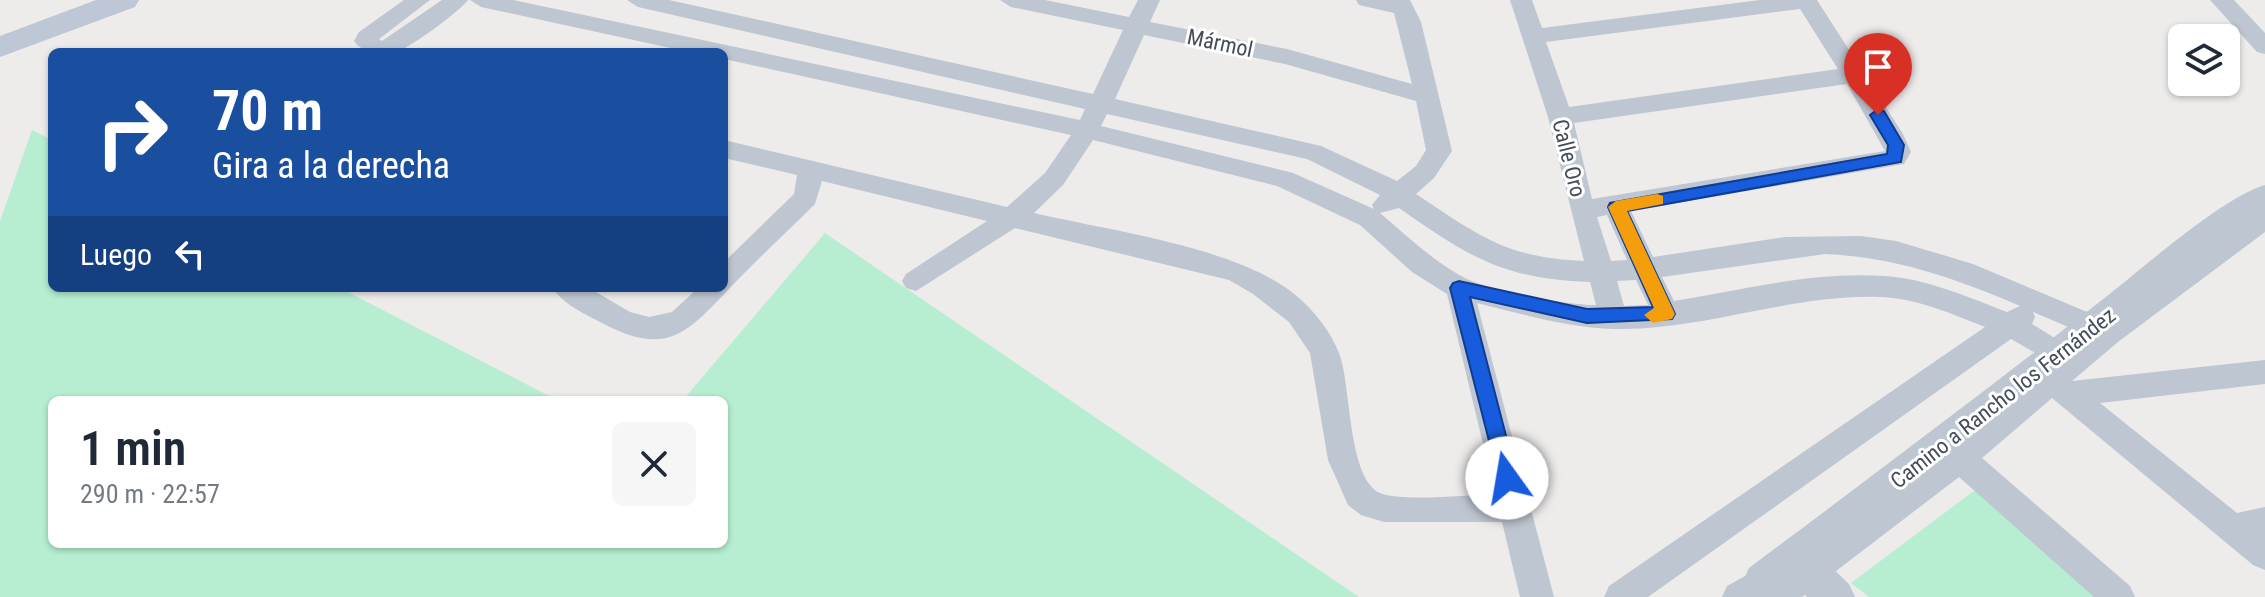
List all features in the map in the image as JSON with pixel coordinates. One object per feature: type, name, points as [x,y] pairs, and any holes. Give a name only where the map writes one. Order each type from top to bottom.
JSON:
[{"type":"main road","points":[[0,38],[104,0]]},
{"type":"main road","points":[[0,47],[124,0]]},
{"type":"street","points":[[377,48],[366,41],[367,37],[419,0]]},
{"type":"street","points":[[389,48],[457,0]]},
{"type":"street","points":[[481,0],[704,48]]},
{"type":"street","points":[[638,0],[1312,152],[1364,173],[1483,252],[1517,264],[1600,274],[1645,272],[1787,248],[1826,244],[1866,247],[1940,262],[2095,327]]},
{"type":"street","name":"Mármol","points":[[1011,0],[1287,57],[1425,96]]},
{"type":"street","points":[[916,281],[1010,217],[1056,178],[1085,130],[1149,0]]},
{"type":"street","points":[[1367,0],[1402,4],[1439,151],[1425,172],[1369,218]]},
{"type":"street","name":"Calle Oro","points":[[1521,0],[1560,117],[1582,210],[1614,318]]},
{"type":"street","points":[[1535,36],[1806,0],[1896,145],[1895,158],[1616,207],[1582,210]]},
{"type":"street","points":[[2221,0],[2265,47]]},
{"type":"street","points":[[728,53],[1085,130],[1284,179],[1369,218],[1422,265],[1459,288],[1531,306],[1614,318],[1666,314],[1852,285],[1915,291],[2010,325],[2055,375],[2265,555]]},
{"type":"street","points":[[1560,117],[1853,75]]},
{"type":"street","points":[[728,150],[1236,271],[1291,305],[1311,328],[1325,353],[1333,379],[1346,476],[1360,499],[1382,507],[1514,508]]},
{"type":"street","points":[[728,275],[806,197],[811,169]]},
{"type":"street","name":"Camino a Rancho los Fernández","points":[[1785,587],[1952,451],[2055,375],[2095,327],[2215,230],[2265,196]]},
{"type":"street","points":[[1616,207],[1666,314]]},
{"type":"street","points":[[2055,375],[2265,218]]},
{"type":"street","points":[[1459,288],[1537,597]]},
{"type":"street","points":[[574,292],[626,323],[650,329],[680,322],[711,292]]},
{"type":"street","points":[[1621,597],[2037,304]]},
{"type":"street","points":[[2055,375],[2265,372]]},
{"type":"street","points":[[1952,451],[2118,597]]},
{"type":"street","points":[[2231,528],[2265,521]]},
{"type":"green space","points":[[32,130],[48,138],[48,292],[348,292],[549,396],[48,396],[48,548],[728,548],[728,396],[686,396],[825,233],[1359,597],[0,597],[0,221]]},
{"type":"green space","points":[[1975,490],[2095,597],[1869,597],[1851,583]]},
{"type":"slow traffic","points":[[1653,315],[1666,314],[1616,207],[1657,200]]},
{"type":"route","points":[[1507,478],[1459,288],[1587,316],[1614,318],[1666,314],[1616,207],[1895,158],[1898,152],[1896,145],[1878,115]]}]
